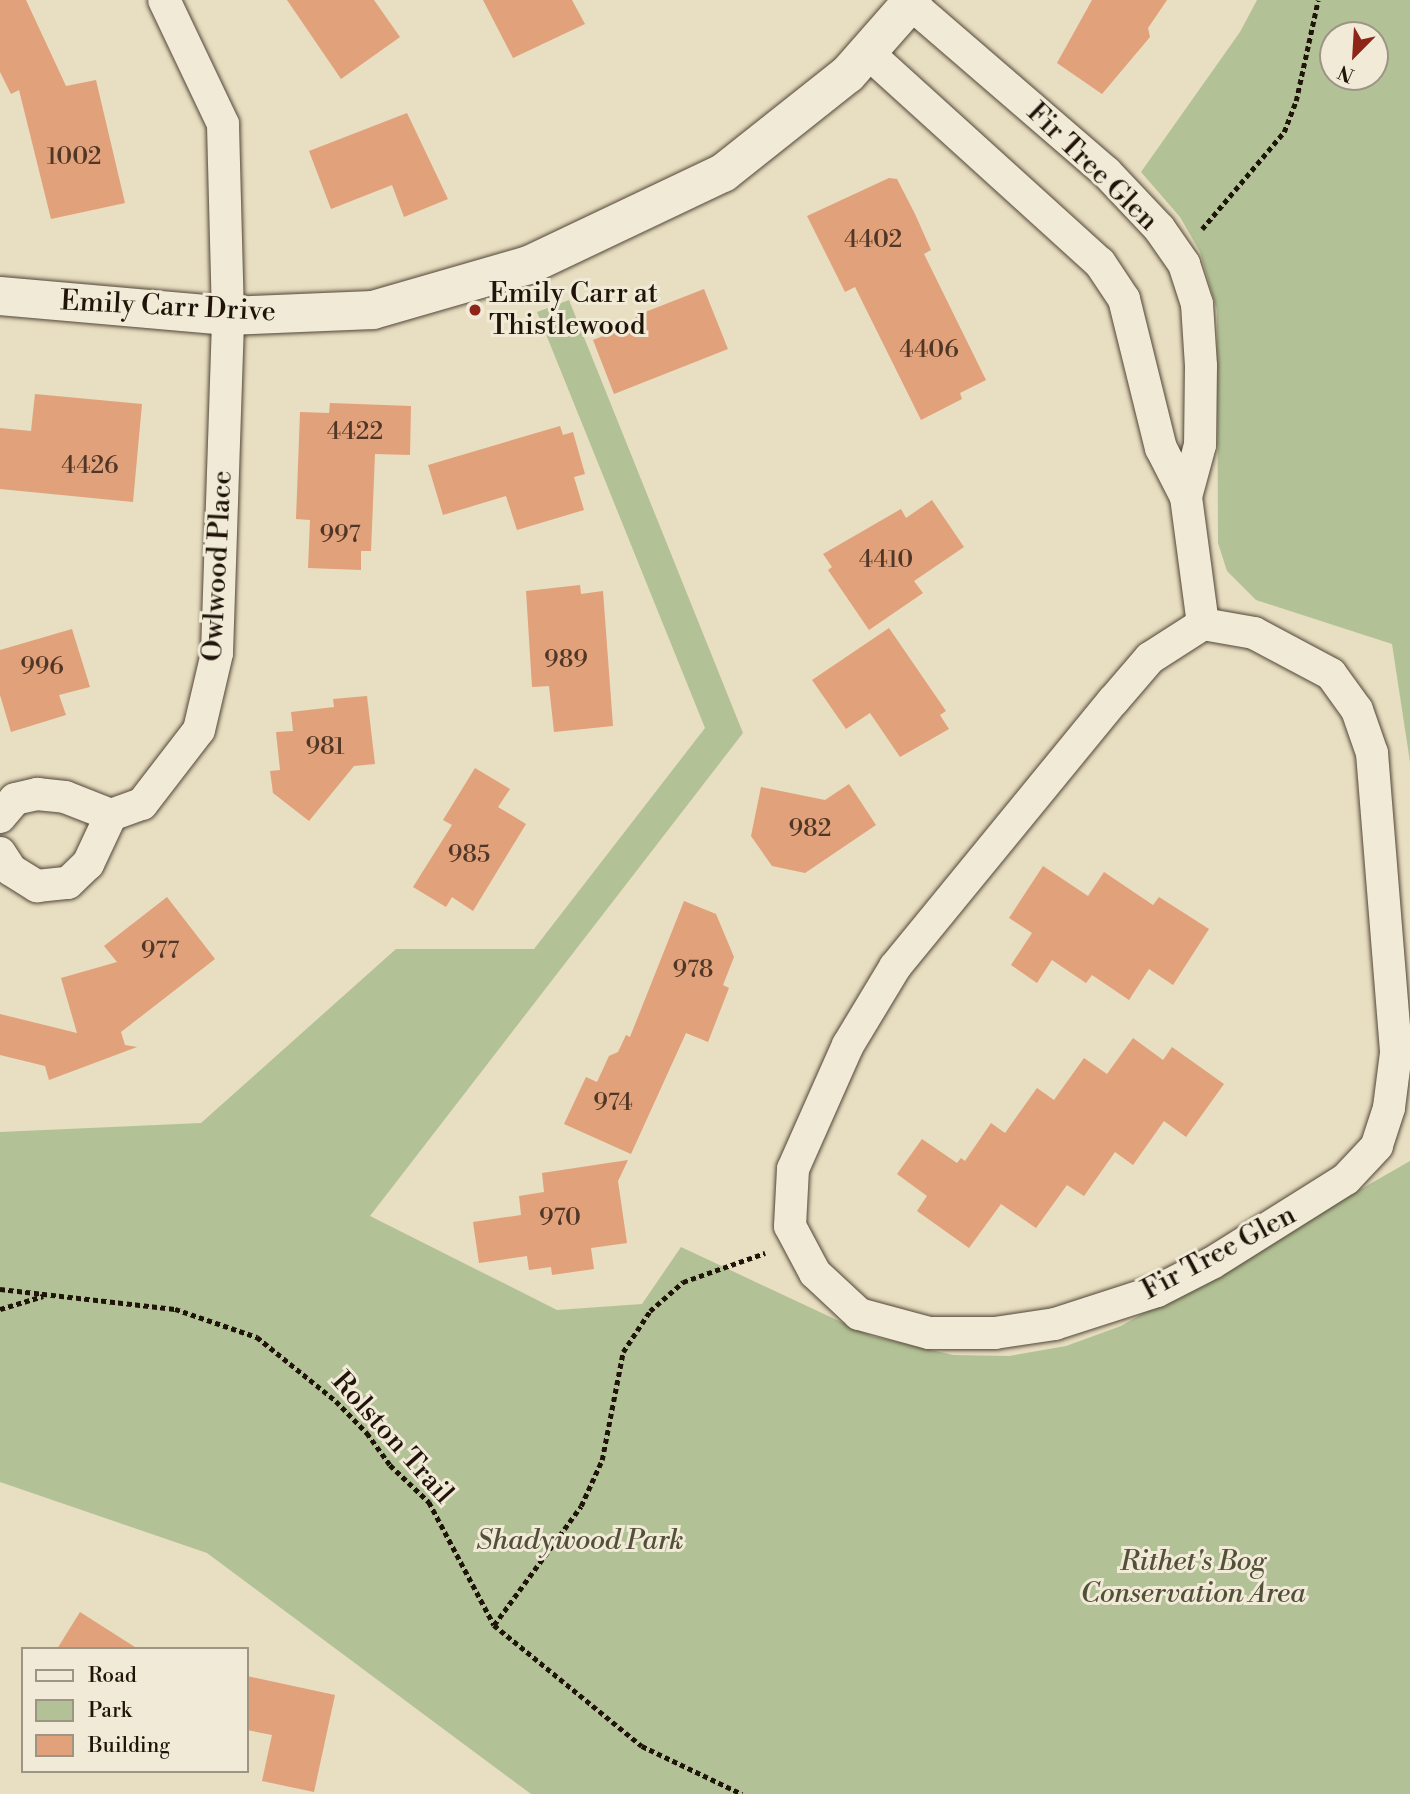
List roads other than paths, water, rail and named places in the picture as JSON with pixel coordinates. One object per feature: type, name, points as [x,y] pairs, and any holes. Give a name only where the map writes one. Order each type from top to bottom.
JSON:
[{"type":"street","name":"Owlwood Place","points":[[111,815],[142,804],[199,730],[217,653],[228,316],[223,124],[164,0]]},
{"type":"street","name":"Emily Carr Drive","points":[[0,296],[228,316],[373,310],[529,265],[723,173],[848,74],[911,1]]},
{"type":"street","name":"Fir Tree Glen","points":[[911,1],[1106,172],[1159,228],[1184,264],[1197,304],[1201,366],[1200,445],[1186,497]]},
{"type":"street","name":"Fir Tree Glen","points":[[867,52],[1101,263],[1124,299],[1161,449],[1186,497],[1203,624]]},
{"type":"street","name":"Fir Tree Glen","points":[[1203,624],[1254,633],[1331,674],[1357,710],[1372,753],[1396,1053],[1389,1108],[1377,1146],[1325,1194],[1212,1263],[1157,1291],[1055,1325],[995,1333],[929,1333],[859,1314],[815,1273],[790,1226],[793,1169],[848,1045],[895,967],[1150,659],[1203,624]]},
{"type":"street","points":[[0,817],[15,799],[37,794],[65,797],[111,815],[88,864],[68,883],[37,886],[10,870],[0,853]]},
{"type":"place","name":"Emily Carr at Thistlewood","points":[[475,310]]},
{"type":"park label","name":"Shadywood Park","points":[[580,1541]]},
{"type":"park label","name":"Rithet's Bog Conservation Area","points":[[1193,1578]]}]
